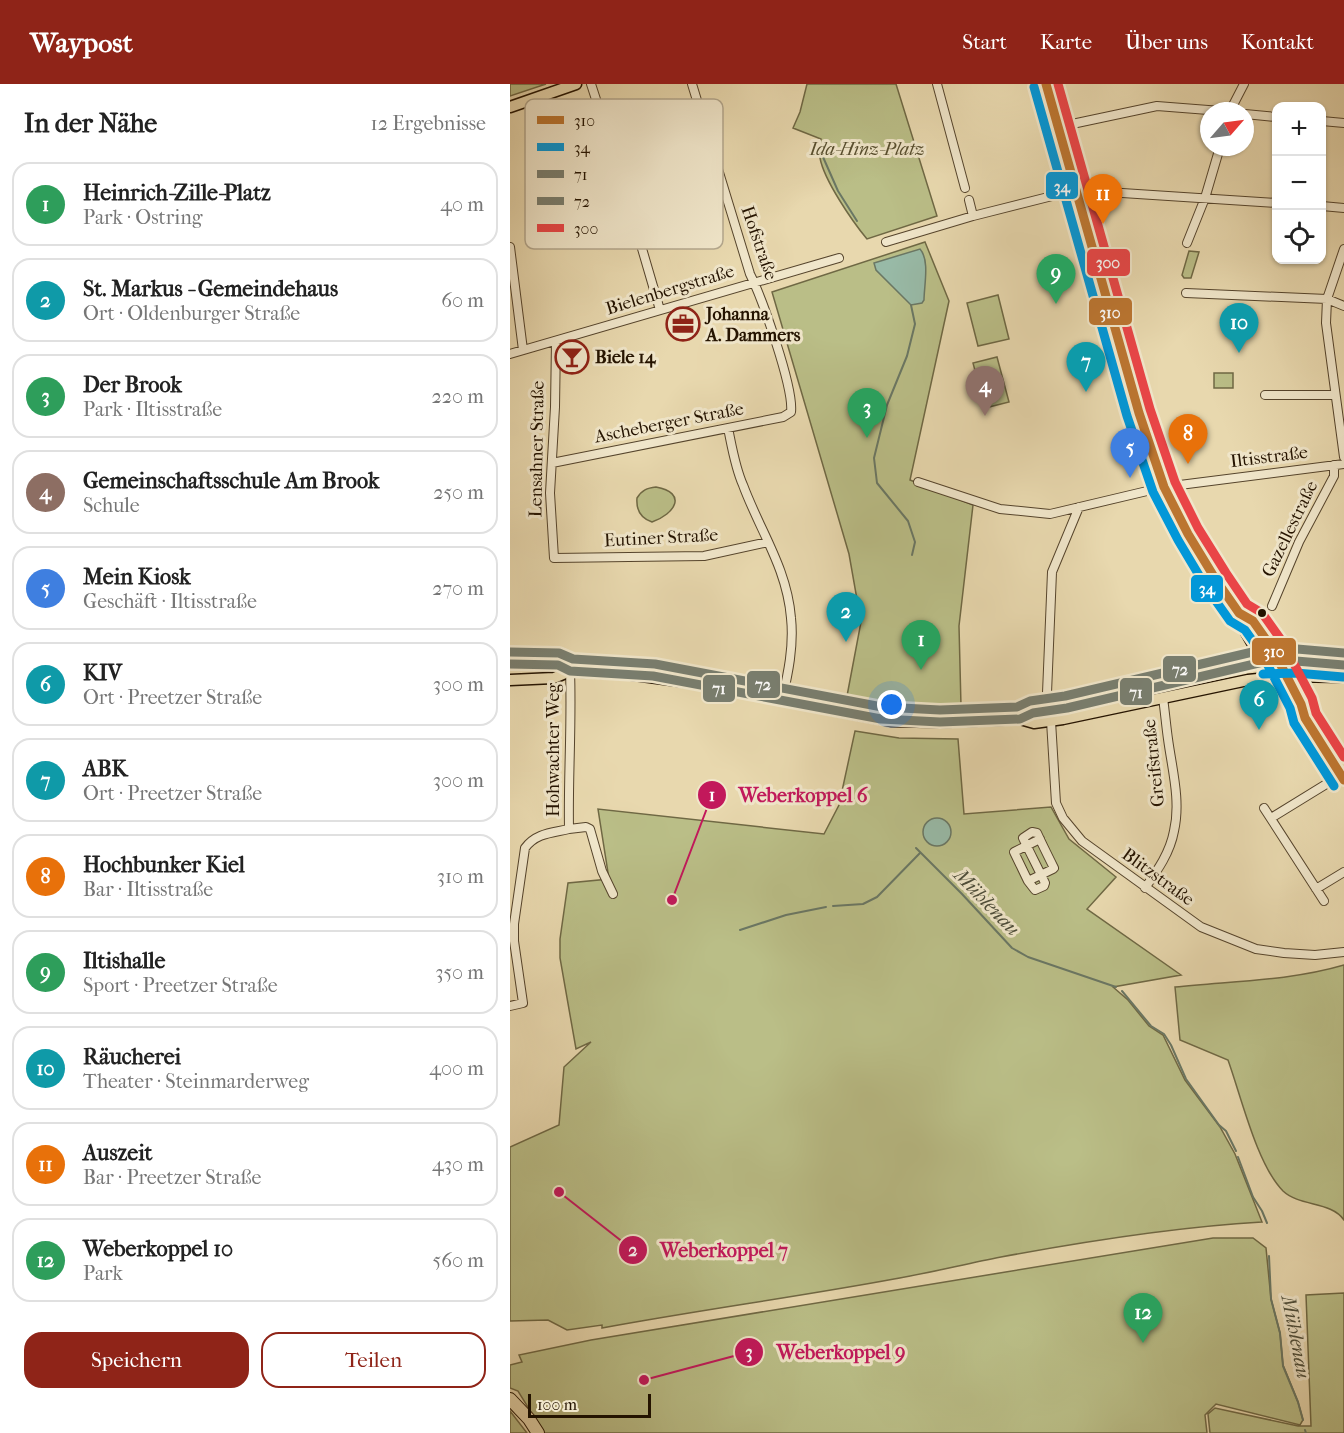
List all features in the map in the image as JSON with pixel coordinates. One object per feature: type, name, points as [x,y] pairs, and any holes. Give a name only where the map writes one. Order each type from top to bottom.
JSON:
[{"type":"highway","points":[[510,1399],[525,1414],[538,1433]]},
{"type":"main road","points":[[533,99],[576,84]]},
{"type":"main road","points":[[1046,84],[1139,413],[1164,487],[1199,552],[1239,613],[1243,627],[1272,677]]},
{"type":"main road","points":[[510,107],[525,102]]},
{"type":"main road","points":[[1239,613],[1253,621],[1287,676]]},
{"type":"main road","points":[[510,664],[558,664],[570,671],[653,676],[881,720],[940,723],[1020,719],[1034,723],[1050,716],[1263,662],[1344,665]]},
{"type":"main road","points":[[510,680],[554,678],[570,671]]},
{"type":"main road","points":[[1050,716],[1163,698],[1248,680],[1287,676],[1344,677]]},
{"type":"street","points":[[591,84],[596,99]]},
{"type":"street","name":"Hofstraße","points":[[692,84],[697,99]]},
{"type":"street","points":[[937,84],[965,188]]},
{"type":"street","points":[[1235,102],[1244,84]]},
{"type":"street","points":[[1058,127],[1157,106],[1200,109]]},
{"type":"street","points":[[1254,115],[1272,117]]},
{"type":"street","points":[[1326,121],[1344,123]]},
{"type":"street","points":[[1187,243],[1205,198],[1217,156]]},
{"type":"street","name":"Hofstraße","points":[[723,183],[786,377],[792,402],[791,412]]},
{"type":"street","points":[[886,242],[973,216],[1076,190],[1272,203]]},
{"type":"street","points":[[969,200],[973,216]]},
{"type":"street","points":[[1326,206],[1344,208]]},
{"type":"street","points":[[510,247],[523,350]]},
{"type":"street","points":[[642,249],[660,310]]},
{"type":"street","points":[[1344,249],[1327,299],[1326,323],[1344,457]]},
{"type":"street","name":"Bielenbergstraße","points":[[510,354],[839,258]]},
{"type":"street","points":[[1186,293],[1327,299],[1344,306]]},
{"type":"street","name":"Lensahner Straße","points":[[554,558],[550,494],[556,341]]},
{"type":"street","points":[[1265,395],[1335,395]]},
{"type":"street","name":"Ascheberger Straße","points":[[552,463],[783,417],[791,412]]},
{"type":"street","points":[[728,428],[743,486],[781,568],[792,621],[791,651],[782,700]]},
{"type":"street","name":"Iltisstraße","points":[[918,482],[1000,509],[1050,514],[1164,487],[1344,464]]},
{"type":"street","name":"Gazellestraße","points":[[1272,606],[1299,542],[1334,476],[1334,465]]},
{"type":"street","name":"Blitzstraße","points":[[1076,508],[1052,572],[1047,693],[1055,797],[1063,818],[1082,842],[1201,927],[1256,949],[1315,955],[1344,952]]},
{"type":"street","name":"Eutiner Straße","points":[[554,558],[704,556],[768,542]]},
{"type":"street","name":"Hohwachter Weg","points":[[568,829],[568,764],[572,720],[570,671]]},
{"type":"street","points":[[1271,818],[1342,777],[1305,718],[1301,704],[1287,676]]},
{"type":"street","points":[[1272,677],[1292,708],[1305,718]]},
{"type":"street","name":"Greifstraße","points":[[1145,888],[1161,865],[1169,848],[1176,814],[1174,777],[1163,698]]},
{"type":"street","points":[[1264,808],[1324,902]]},
{"type":"street","name":"Hohwachter Weg","points":[[510,1006],[524,1003],[514,941],[514,924],[525,848],[531,840],[538,836],[568,829],[586,827],[590,829],[602,871],[613,894]]},
{"type":"street","points":[[1041,841],[1028,848],[1016,856],[1028,881],[1041,875],[1054,868],[1037,832],[1023,836],[1028,848],[1041,875]]},
{"type":"street","points":[[1022,869],[1048,856]]},
{"type":"street","points":[[1316,889],[1344,872]]},
{"type":"green space","points":[[510,84],[546,84],[510,96]]},
{"type":"green space","name":"Ida-Hinz-Platz","points":[[807,84],[896,84],[937,216],[867,239],[827,177],[820,158],[821,139],[793,128],[800,112]]},
{"type":"green space","points":[[925,242],[949,301],[910,480],[973,505],[959,626],[961,706],[899,704],[847,696],[861,622],[849,554],[772,292]]},
{"type":"green space","points":[[1189,251],[1199,252],[1191,278],[1184,278],[1182,275]]},
{"type":"green space","points":[[998,295],[1009,339],[978,346],[967,303]]},
{"type":"green space","points":[[997,357],[1009,402],[985,408],[973,363]]},
{"type":"green space","points":[[1214,373],[1233,373],[1233,388],[1214,388]]},
{"type":"green space","points":[[656,487],[672,494],[675,504],[667,514],[652,522],[640,513],[637,498],[645,490]]},
{"type":"green space","points":[[855,731],[899,738],[958,739],[964,814],[1051,807],[1069,839],[1116,877],[1087,909],[1181,975],[1113,987],[1128,1000],[1149,1026],[1163,1035],[1185,1080],[1220,1127],[1235,1154],[1262,1222],[1196,1227],[1098,1240],[858,1286],[602,1328],[602,1325],[567,1330],[548,1320],[510,1321],[510,1147],[559,1125],[564,1067],[591,1042],[576,1049],[560,958],[560,939],[568,883],[609,879],[598,809],[824,834],[839,805]]},
{"type":"green space","points":[[1344,965],[1344,1220],[1331,1210],[1290,1196],[1274,1179],[1258,1148],[1228,1060],[1180,1040],[1175,987],[1282,977]]},
{"type":"green space","points":[[1213,1238],[1253,1238],[1266,1248],[1271,1299],[1280,1333],[1283,1365],[1298,1402],[1303,1420],[1300,1425],[1216,1404],[1205,1415],[1207,1433],[544,1433],[518,1391],[510,1388],[510,1365],[522,1362],[519,1355],[591,1340]]},
{"type":"green space","points":[[1344,1293],[1344,1433],[1210,1433],[1208,1414],[1215,1408],[1298,1426],[1311,1426],[1306,1295]]},
{"type":"green space","points":[[510,1411],[527,1433],[510,1433]]},
{"type":"shaded area","points":[[920,249],[926,266],[924,300],[922,303],[911,305],[876,270],[874,263]]},
{"type":"shaded area","points":[[937,818],[947,822],[951,832],[947,842],[937,846],[927,842],[923,832],[927,822]]},
{"type":"waterway","points":[[824,142],[823,157],[838,191],[857,221]]},
{"type":"waterway","name":"Mühlenau","points":[[911,305],[915,324],[907,356],[887,405],[874,458],[877,483],[908,521],[915,542],[912,555]]},
{"type":"waterway","name":"Mühlenau","points":[[916,848],[1012,948],[1028,957],[1116,987]]},
{"type":"waterway","points":[[833,906],[863,904],[877,897],[920,853]]},
{"type":"waterway","name":"Mühlenau","points":[[740,930],[786,915],[826,907]]},
{"type":"waterway","name":"Mühlenau","points":[[1122,991],[1151,1026],[1164,1034],[1186,1079],[1219,1125],[1226,1131],[1236,1151]]},
{"type":"waterway","name":"Mühlenau","points":[[1238,1157],[1253,1197],[1267,1223]]},
{"type":"waterway","name":"Mühlenau","points":[[1269,1256],[1271,1299],[1280,1333],[1283,1366],[1303,1420]]},
{"type":"transit line","name":"310","points":[[1046,84],[1139,413],[1164,487],[1188,534],[1216,580],[1239,613],[1253,621],[1272,648],[1301,704],[1305,718],[1344,780]]},
{"type":"transit line","name":"300","points":[[1058,84],[1150,409],[1175,482],[1198,528],[1226,573],[1247,604],[1262,613],[1282,641],[1312,698],[1316,713],[1344,757]]},
{"type":"transit line","name":"34","points":[[1034,87],[1127,416],[1153,492],[1206,587],[1230,621],[1245,630],[1262,654],[1290,708],[1294,723],[1334,786]]},
{"type":"transit line","name":"72","points":[[510,652],[559,653],[573,659],[655,664],[882,707],[940,710],[1017,707],[1030,701],[1065,696],[1261,650],[1297,649],[1344,653]]},
{"type":"transit line","name":"71","points":[[510,664],[558,665],[570,671],[653,676],[881,719],[940,722],[1020,719],[1033,713],[1067,708],[1263,662],[1296,661],[1344,665]]},
{"type":"transit line","name":"34","points":[[1263,674],[1296,673],[1343,677]]},
{"type":"place","name":"Auszeit","points":[[1103,224]]},
{"type":"place","name":"Iltishalle","points":[[1056,304]]},
{"type":"place","name":"Johanna A. Dammers","points":[[683,324]]},
{"type":"place","name":"Räucherei","points":[[1239,353]]},
{"type":"place","name":"Biele 14","points":[[572,357]]},
{"type":"place","name":"ABK","points":[[1086,392]]},
{"type":"place","name":"Gemeinschaftsschule Am Brook","points":[[985,416]]},
{"type":"place","name":"Der Brook","points":[[867,438]]},
{"type":"place","name":"Hochbunker Kiel","points":[[1188,464]]},
{"type":"place","name":"Mein Kiosk","points":[[1130,478]]},
{"type":"place","name":"St. Markus - Gemeindehaus","points":[[846,642]]},
{"type":"place","name":"Heinrich-Zille-Platz","points":[[921,670]]},
{"type":"place","name":"KIV","points":[[1259,730]]},
{"type":"place","name":"Weberkoppel 6","points":[[672,900]]},
{"type":"place","name":"Weberkoppel 7","points":[[559,1192]]},
{"type":"place","name":"Weberkoppel 10","points":[[1143,1343]]},
{"type":"place","name":"Weberkoppel 9","points":[[644,1380]]}]
